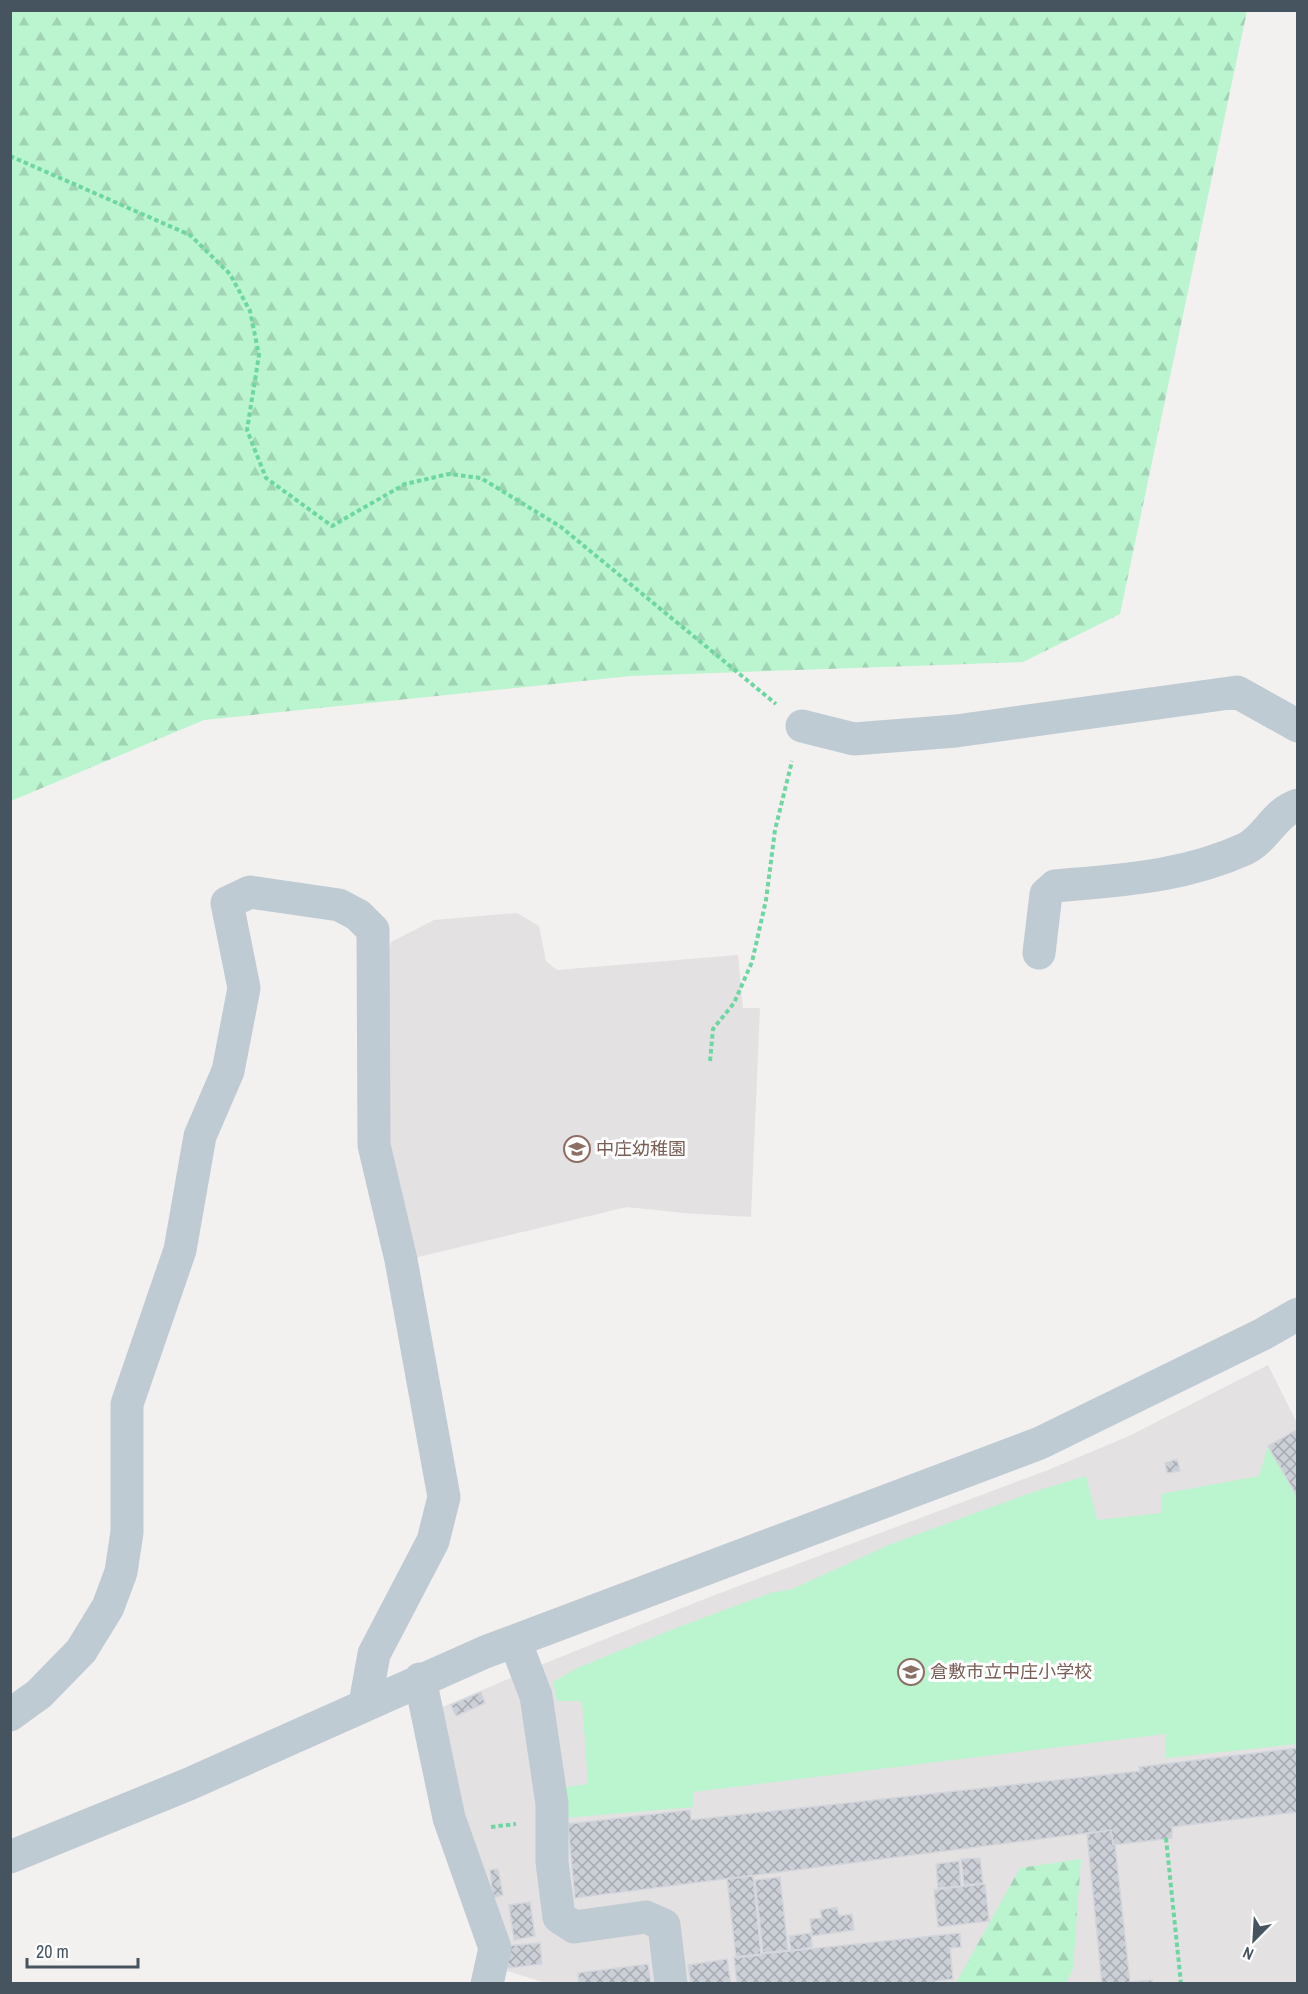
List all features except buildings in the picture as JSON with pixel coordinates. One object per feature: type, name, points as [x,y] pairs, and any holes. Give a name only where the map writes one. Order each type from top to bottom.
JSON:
[{"type":"street","points":[[802,726],[854,739],[933,733],[1237,692],[1298,726]]},
{"type":"street","points":[[1040,953],[1046,894],[1055,886],[1138,879],[1197,868],[1248,848],[1288,808],[1298,805]]},
{"type":"street","points":[[10,1715],[39,1694],[81,1651],[108,1607],[121,1572],[127,1532],[127,1404],[180,1250],[200,1136],[228,1071],[244,988],[227,903],[249,892],[339,905],[358,915],[373,930],[374,1145],[401,1260],[444,1497],[433,1541],[374,1654],[365,1704]]},
{"type":"street","points":[[10,1857],[189,1784],[420,1679],[1040,1443],[1263,1334],[1298,1314]]},
{"type":"street","points":[[515,1641],[536,1696],[553,1819],[552,1862],[559,1917],[574,1927],[646,1917],[664,1925],[671,1983]]},
{"type":"street","points":[[420,1679],[449,1818],[495,1948],[487,1983]]},
{"type":"path","points":[[10,156],[190,235],[230,274],[250,311],[259,355],[247,430],[266,478],[332,526],[405,484],[449,474],[481,478],[561,527],[802,726],[784,788],[775,830],[766,900],[752,962],[734,1003],[713,1029],[710,1061]]},
{"type":"path","points":[[454,1831],[553,1819]]},
{"type":"path","points":[[1166,1839],[1181,1983]]},
{"type":"shaded area","points":[[517,913],[539,926],[546,961],[557,970],[738,955],[743,1008],[760,1008],[751,1217],[627,1207],[414,1258],[380,1104],[386,961],[391,942],[434,920]]},
{"type":"shaded area","name":"倉敷市立中庄小学校","points":[[1268,1365],[1297,1423],[1297,1983],[546,1983],[504,1970],[460,1810],[440,1708],[707,1598],[1048,1470],[1129,1436]]},
{"type":"green space","points":[[11,10],[1247,11],[1120,614],[1023,662],[631,676],[204,720],[11,801]]},
{"type":"green space","points":[[1268,1446],[1297,1498],[1297,1744],[1166,1758],[1165,1734],[693,1792],[694,1807],[564,1818],[561,1788],[588,1784],[582,1701],[557,1701],[553,1682],[575,1669],[770,1593],[792,1589],[891,1544],[1033,1492],[1086,1476],[1097,1520],[1162,1513],[1161,1494],[1259,1476]]},
{"type":"green space","points":[[1081,1859],[1073,1969],[1066,1983],[956,1983],[1020,1868]]},
{"type":"place","name":"中庄幼稚園","points":[[577,1149]]},
{"type":"place","name":"倉敷市立中庄小学校","points":[[911,1672]]}]
